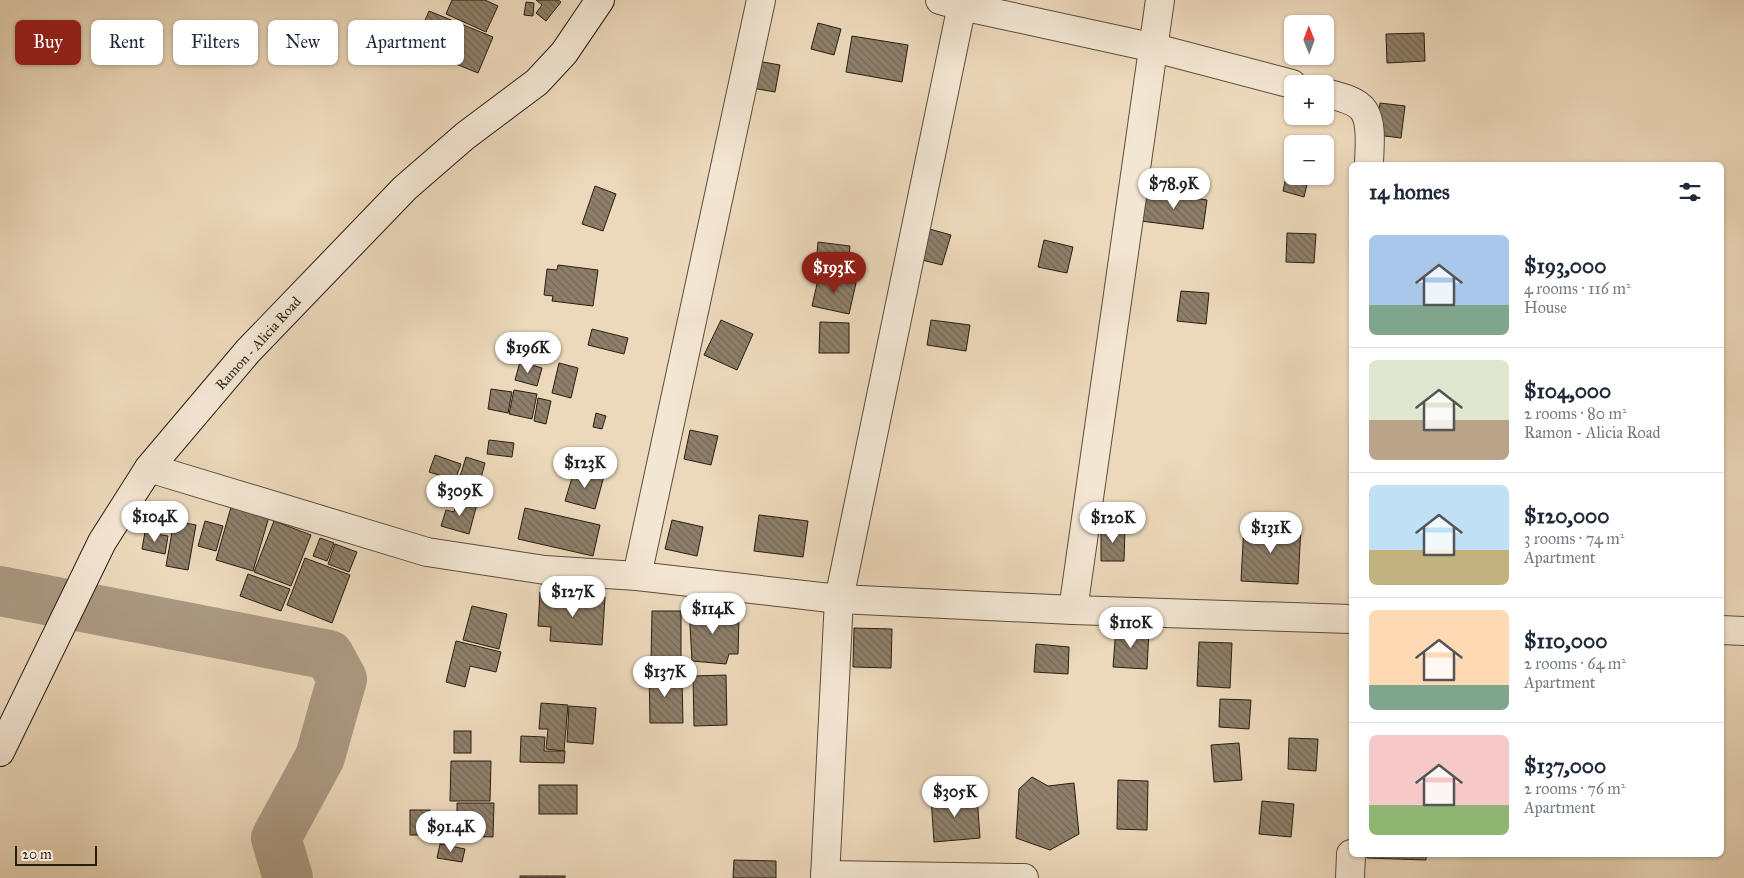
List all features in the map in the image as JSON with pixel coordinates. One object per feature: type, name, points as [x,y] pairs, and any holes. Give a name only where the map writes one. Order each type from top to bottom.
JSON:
[{"type":"street","name":"Ramon - Alicia Road","points":[[0,752],[102,542],[149,468],[248,351],[405,188],[465,136],[536,82],[564,53],[600,0]]},
{"type":"street","points":[[637,576],[761,0]]},
{"type":"street","points":[[1073,610],[1155,48],[1160,0]]},
{"type":"street","points":[[1024,878],[825,876],[839,599],[955,2],[1155,48],[1284,82]]},
{"type":"street","points":[[1334,96],[1354,102],[1364,110],[1369,124],[1369,162]]},
{"type":"street","points":[[149,468],[427,552],[545,570],[637,576],[839,599],[1073,610],[1349,619]]},
{"type":"street","points":[[1724,630],[1744,631]]},
{"type":"street","points":[[1350,878],[1351,857]]},
{"type":"building","points":[[452,0],[485,0],[498,6],[486,32],[464,22],[464,20],[446,14]]},
{"type":"building","points":[[536,0],[558,0],[561,2],[546,21],[536,13],[542,5]]},
{"type":"building","points":[[526,2],[534,3],[533,16],[524,15]]},
{"type":"building","points":[[429,11],[451,20],[425,20]]},
{"type":"building","points":[[818,23],[841,29],[834,55],[811,49]]},
{"type":"building","points":[[464,25],[493,37],[478,73],[458,65],[464,65]]},
{"type":"building","points":[[1424,33],[1425,61],[1387,63],[1386,34]]},
{"type":"building","points":[[852,36],[908,45],[902,82],[846,72]]},
{"type":"building","points":[[757,61],[780,65],[775,92],[752,88]]},
{"type":"building","points":[[1380,103],[1405,106],[1401,138],[1376,135]]},
{"type":"building","points":[[1284,185],[1307,185],[1304,197],[1283,191]]},
{"type":"building","points":[[595,186],[616,194],[603,231],[582,224]]},
{"type":"building","points":[[1145,191],[1207,200],[1203,229],[1141,221]]},
{"type":"building","points":[[926,228],[951,235],[942,265],[918,259]]},
{"type":"building","points":[[1287,233],[1316,234],[1314,263],[1286,262]]},
{"type":"building","points":[[1044,240],[1073,247],[1067,273],[1038,267]]},
{"type":"building","points":[[818,242],[850,246],[848,269],[816,265]]},
{"type":"building","points":[[558,265],[598,270],[593,306],[552,301],[553,296],[544,295],[547,269],[557,270]]},
{"type":"building","points":[[819,275],[856,283],[849,314],[812,306]]},
{"type":"building","points":[[1181,291],[1209,293],[1206,324],[1177,321]]},
{"type":"building","points":[[721,320],[753,334],[737,370],[704,355]]},
{"type":"building","points":[[931,320],[970,325],[966,351],[927,345]]},
{"type":"building","points":[[820,322],[849,323],[849,353],[819,353]]},
{"type":"building","points":[[592,329],[628,338],[624,354],[588,345]]},
{"type":"building","points":[[520,362],[542,368],[537,386],[515,380]]},
{"type":"building","points":[[559,363],[578,368],[571,398],[552,393]]},
{"type":"building","points":[[491,389],[512,392],[508,413],[488,409]]},
{"type":"building","points":[[514,390],[537,394],[532,419],[509,414]]},
{"type":"building","points":[[538,398],[551,401],[546,424],[534,421]]},
{"type":"building","points":[[596,413],[606,416],[602,429],[593,427]]},
{"type":"building","points":[[690,430],[718,436],[711,465],[684,459]]},
{"type":"building","points":[[489,440],[514,443],[512,457],[487,454]]},
{"type":"building","points":[[435,455],[461,464],[455,480],[429,472]]},
{"type":"building","points":[[466,457],[485,463],[478,489],[458,483]]},
{"type":"building","points":[[575,468],[604,476],[595,509],[565,501]]},
{"type":"building","points":[[457,498],[477,504],[469,534],[441,526],[446,510],[454,512]]},
{"type":"building","points":[[231,507],[269,517],[253,571],[216,560]]},
{"type":"building","points":[[525,508],[600,525],[593,556],[518,539]]},
{"type":"building","points":[[759,515],[808,521],[803,557],[754,551]]},
{"type":"building","points":[[672,520],[703,527],[697,556],[665,549]]},
{"type":"building","points":[[174,521],[196,525],[188,570],[166,566]]},
{"type":"building","points":[[205,521],[223,526],[216,551],[198,546]]},
{"type":"building","points":[[274,521],[311,535],[291,586],[254,572]]},
{"type":"building","points":[[1244,524],[1301,527],[1298,584],[1241,581]]},
{"type":"building","points":[[1101,528],[1125,528],[1124,561],[1101,561]]},
{"type":"building","points":[[145,532],[168,536],[165,554],[142,549]]},
{"type":"building","points":[[320,538],[334,543],[327,561],[313,556]]},
{"type":"building","points":[[335,544],[357,552],[349,572],[328,564]]},
{"type":"building","points":[[305,558],[350,575],[332,623],[287,605]]},
{"type":"building","points":[[248,574],[290,589],[281,611],[240,596]]},
{"type":"building","points":[[540,592],[605,597],[602,645],[550,641],[551,627],[538,626]]},
{"type":"building","points":[[472,606],[507,614],[499,649],[463,640]]},
{"type":"building","points":[[718,606],[724,616],[739,616],[738,654],[729,654],[726,664],[692,661],[689,608]]},
{"type":"building","points":[[652,611],[681,611],[681,661],[651,660]]},
{"type":"building","points":[[854,628],[892,629],[891,668],[853,667]]},
{"type":"building","points":[[1116,628],[1149,630],[1147,669],[1113,667]]},
{"type":"building","points":[[456,641],[501,652],[496,672],[470,666],[465,687],[446,682]]},
{"type":"building","points":[[1199,642],[1232,643],[1230,688],[1197,686]]},
{"type":"building","points":[[1036,644],[1069,647],[1068,674],[1034,672]]},
{"type":"building","points":[[649,670],[670,670],[670,679],[682,679],[683,723],[650,723]]},
{"type":"building","points":[[726,675],[727,725],[694,726],[693,676]]},
{"type":"building","points":[[1220,699],[1251,700],[1249,729],[1219,727]]},
{"type":"building","points":[[541,703],[568,705],[564,751],[546,749],[548,729],[539,729]]},
{"type":"building","points":[[569,706],[596,708],[593,744],[567,742]]},
{"type":"building","points":[[454,731],[471,731],[471,753],[454,753]]},
{"type":"building","points":[[521,736],[545,737],[544,751],[565,751],[564,763],[520,762]]},
{"type":"building","points":[[1289,738],[1318,739],[1316,771],[1288,769]]},
{"type":"building","points":[[1239,743],[1242,780],[1214,782],[1211,745]]},
{"type":"building","points":[[451,761],[491,761],[490,801],[450,801]]},
{"type":"building","points":[[1032,777],[1048,786],[1074,783],[1079,834],[1050,850],[1016,838],[1019,789]]},
{"type":"building","points":[[1118,780],[1148,781],[1147,830],[1117,829]]},
{"type":"building","points":[[539,785],[577,785],[577,814],[539,814]]},
{"type":"building","points":[[977,795],[980,838],[934,842],[931,798]]},
{"type":"building","points":[[1262,801],[1294,804],[1291,837],[1259,834]]},
{"type":"building","points":[[457,803],[494,803],[493,837],[457,836]]},
{"type":"building","points":[[410,810],[430,810],[430,835],[410,835]]},
{"type":"building","points":[[440,844],[465,849],[462,862],[437,858]]},
{"type":"building","points":[[1426,857],[1426,860],[1367,858]]},
{"type":"building","points":[[734,860],[776,861],[776,878],[733,878]]},
{"type":"building","points":[[520,876],[565,876],[565,878],[520,878]]},
{"type":"waterway","points":[[0,591],[329,655],[342,679],[320,757],[276,838],[288,878]]}]
